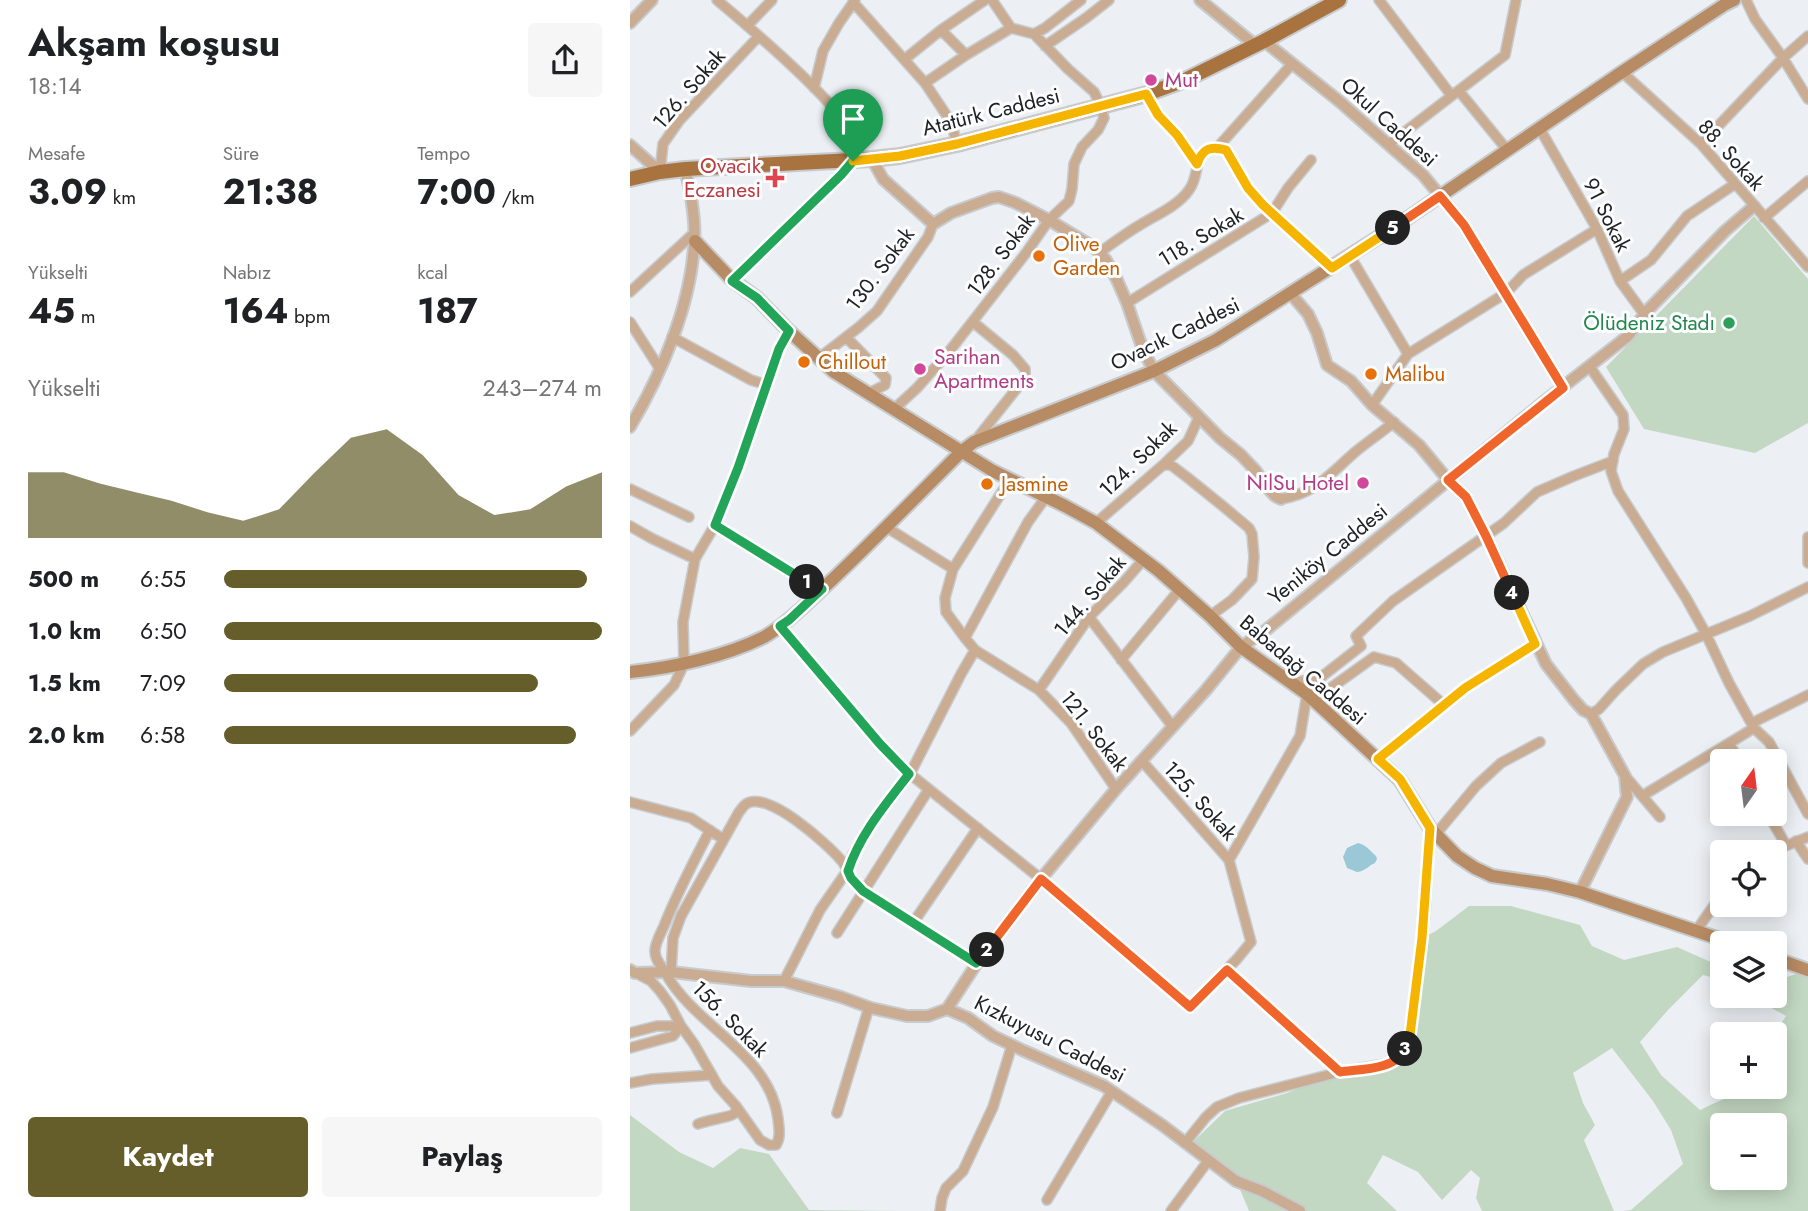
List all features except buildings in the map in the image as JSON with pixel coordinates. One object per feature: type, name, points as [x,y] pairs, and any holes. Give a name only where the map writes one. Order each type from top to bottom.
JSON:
[{"type":"main road","name":"Ovacık Caddesi","points":[[630,671],[684,664],[735,649],[763,637],[789,620],[974,442],[1154,371],[1216,340],[1332,268],[1622,72],[1734,0]]},
{"type":"main road","name":"Atatürk Caddesi","points":[[630,179],[685,169],[872,159],[957,144],[1146,94],[1185,80],[1260,43],[1334,1]]},
{"type":"main road","name":"Babadağ Caddesi","points":[[694,237],[732,281],[757,298],[834,372],[993,471],[1096,523],[1144,559],[1210,616],[1241,647],[1307,694],[1400,779],[1433,831],[1457,856],[1475,869],[1492,876],[1580,892],[1710,936]]},
{"type":"main road","points":[[1787,963],[1808,970]]},
{"type":"street","points":[[630,23],[652,0]]},
{"type":"street","points":[[717,0],[814,88],[841,116],[854,139],[853,161],[841,175],[732,281]]},
{"type":"street","points":[[747,26],[772,0]]},
{"type":"street","points":[[905,59],[985,0]]},
{"type":"street","points":[[992,0],[1011,28],[1034,34],[1094,92],[1101,106]]},
{"type":"street","points":[[1034,34],[1082,0]]},
{"type":"street","points":[[1045,46],[1097,4],[1110,0]]},
{"type":"street","name":"Okul Caddesi","points":[[1199,0],[1292,64],[1339,101],[1423,175],[1464,225],[1563,388]]},
{"type":"street","points":[[1379,0],[1455,93],[1507,151]]},
{"type":"street","points":[[1389,144],[1505,55],[1516,0]]},
{"type":"street","points":[[1746,0],[1755,19],[1808,99]]},
{"type":"street","points":[[814,88],[823,51],[854,1],[925,83],[951,122],[957,144]]},
{"type":"street","points":[[925,83],[1011,28]]},
{"type":"street","points":[[941,30],[966,55]]},
{"type":"street","name":"126. Sokak","points":[[660,172],[663,144],[679,121],[759,36]]},
{"type":"street","points":[[1701,144],[1783,58],[1808,36]]},
{"type":"street","points":[[1217,148],[1292,64]]},
{"type":"street","name":"88. Sokak","points":[[1622,72],[1701,144],[1808,267]]},
{"type":"street","points":[[1146,94],[1158,115],[1177,135],[1197,164]]},
{"type":"street","name":"128. Sokak","points":[[892,410],[917,388],[973,322],[1049,220],[1069,201],[1074,164],[1082,147],[1098,130],[1104,118],[1101,106]]},
{"type":"street","name":"91 Sokak","points":[[1540,129],[1597,229],[1619,281],[1644,314]]},
{"type":"street","points":[[630,145],[660,172]]},
{"type":"street","points":[[1099,253],[1180,200],[1191,188],[1201,154],[1217,148],[1226,150],[1248,188],[1332,268]]},
{"type":"street","points":[[872,159],[883,179],[933,224],[951,213],[999,197],[1049,220],[1086,242],[1106,260],[1127,303],[1143,350],[1154,371],[1220,438],[1241,455],[1275,496],[1281,499],[1295,497],[1320,485],[1394,422]]},
{"type":"street","name":"118. Sokak","points":[[1127,303],[1272,213],[1311,160]]},
{"type":"street","points":[[630,427],[660,369],[687,293],[694,237],[690,189],[685,169]]},
{"type":"street","points":[[1764,218],[1808,181]]},
{"type":"street","points":[[1619,281],[1651,260],[1687,216],[1734,184]]},
{"type":"street","name":"Yeniköy Caddesi","points":[[947,1009],[976,963],[1041,879],[1241,647],[1266,630],[1628,336],[1644,314],[1725,231],[1754,206]]},
{"type":"street","name":"130. Sokak","points":[[819,358],[877,311],[928,237],[933,224]]},
{"type":"street","points":[[1372,405],[1408,354],[1506,293],[1523,275],[1597,229]]},
{"type":"street","points":[[630,292],[694,237]]},
{"type":"street","points":[[1350,256],[1408,354]]},
{"type":"street","points":[[1290,294],[1308,314],[1327,365],[1351,381],[1372,405],[1419,445],[1466,497],[1546,664],[1574,700],[1591,714],[1625,776],[1660,817]]},
{"type":"street","points":[[630,321],[660,369]]},
{"type":"street","points":[[973,322],[1013,355],[1025,369],[1025,378],[974,442]]},
{"type":"street","points":[[630,730],[674,685],[684,664],[683,622],[695,559],[715,525],[738,468],[779,349],[789,331]]},
{"type":"street","points":[[672,337],[751,380],[767,385]]},
{"type":"street","points":[[846,337],[886,378],[885,385],[867,394]]},
{"type":"street","points":[[1590,367],[1623,415],[1624,429],[1611,471],[1618,491],[1680,586],[1753,726],[1769,742],[1808,814]]},
{"type":"street","name":"124. Sokak","points":[[1096,523],[1188,441],[1199,417]]},
{"type":"street","points":[[1293,683],[1320,678],[1361,646],[1356,636],[1393,601],[1504,523],[1537,492],[1613,461]]},
{"type":"street","points":[[1163,465],[1171,465],[1188,478],[1249,528],[1252,534],[1252,579],[1232,600],[1210,616]]},
{"type":"street","name":"121. Sokak","points":[[1010,479],[953,569],[945,598],[946,612],[975,650],[1040,690],[1071,723],[1116,789]]},
{"type":"street","points":[[630,489],[690,517]]},
{"type":"street","points":[[965,638],[1028,522],[1046,497]]},
{"type":"street","points":[[715,525],[797,577],[822,589]]},
{"type":"street","points":[[630,526],[695,559]]},
{"type":"street","points":[[886,527],[953,569]]},
{"type":"street","points":[[1808,537],[1808,563]]},
{"type":"street","name":"144. Sokak","points":[[1040,690],[1089,617],[1144,559]]},
{"type":"street","points":[[1591,714],[1643,664],[1663,652],[1750,616],[1808,587]]},
{"type":"street","points":[[1121,660],[1180,589]]},
{"type":"street","points":[[1089,617],[1172,727]]},
{"type":"street","points":[[780,626],[880,744],[909,774],[1041,879]]},
{"type":"street","points":[[1378,759],[1465,688],[1535,644]]},
{"type":"street","points":[[784,981],[820,910],[848,871],[853,854],[909,774],[975,650]]},
{"type":"street","points":[[1328,690],[1374,657],[1396,663],[1444,705]]},
{"type":"street","points":[[1229,860],[1300,736],[1307,694]]},
{"type":"street","points":[[1642,796],[1753,726],[1808,695]]},
{"type":"street","points":[[1185,1143],[1217,1107],[1239,1098],[1340,1072],[1391,1063],[1403,1055],[1410,1035],[1433,831],[1501,763],[1540,742]]},
{"type":"street","points":[[1728,743],[1732,749]]},
{"type":"street","name":"125. Sokak","points":[[1041,879],[1190,1007],[1251,942],[1229,860],[1142,761]]},
{"type":"street","points":[[1580,892],[1627,797],[1625,776]]},
{"type":"street","points":[[837,933],[929,789]]},
{"type":"street","points":[[668,972],[673,938],[681,916],[739,813],[746,804],[754,801],[778,808],[811,832],[843,862],[851,878],[863,891],[976,963]]},
{"type":"street","points":[[630,802],[683,816],[723,839]]},
{"type":"street","points":[[913,923],[978,828]]},
{"type":"street","name":"156. Sokak","points":[[710,830],[672,905],[655,948],[657,961],[668,972],[672,985],[689,1005],[741,1052],[760,1075],[772,1096],[778,1115],[780,1130],[776,1145],[760,1140],[736,1106]]},
{"type":"street","points":[[1787,845],[1808,837]]},
{"type":"street","points":[[1796,841],[1808,859]]},
{"type":"street","points":[[1696,931],[1710,911]]},
{"type":"street","points":[[1227,970],[1340,1072]]},
{"type":"street","points":[[632,972],[651,981],[660,991],[718,1086],[736,1106],[736,1112],[732,1115],[698,1124]]},
{"type":"street","name":"Kızkuyusu Caddesi","points":[[632,972],[668,972],[751,982],[784,981],[907,1016],[928,1016],[947,1009],[968,1017],[993,1036],[1112,1091],[1236,1181],[1300,1211]]},
{"type":"street","points":[[837,1113],[869,1007]]},
{"type":"street","points":[[630,1033],[657,1026],[681,1026]]},
{"type":"street","points":[[630,1048],[673,1036],[681,1026]]},
{"type":"street","points":[[940,1211],[946,1188],[963,1171],[993,1107],[1012,1045]]},
{"type":"street","points":[[630,1083],[712,1074]]},
{"type":"street","points":[[1047,1200],[1112,1091]]},
{"type":"street","points":[[1171,1211],[1208,1161]]},
{"type":"green space","name":"Ölüdeniz Stadı","points":[[1754,216],[1808,279],[1808,423],[1755,453],[1644,429],[1606,367]]},
{"type":"green space","points":[[1469,906],[1511,906],[1580,925],[1592,946],[1624,960],[1677,947],[1710,962],[1710,977],[1703,975],[1640,1042],[1661,1075],[1700,1110],[1725,1099],[1787,1099],[1787,1022],[1782,1022],[1786,1016],[1772,1008],[1787,1008],[1787,977],[1808,970],[1808,1211],[1623,1211],[1631,1210],[1683,1164],[1671,1130],[1653,1101],[1612,1048],[1573,1073],[1583,1103],[1595,1125],[1584,1140],[1614,1211],[1482,1211],[1476,1198],[1480,1178],[1471,1170],[1442,1200],[1418,1172],[1383,1155],[1367,1183],[1397,1211],[1249,1211],[1234,1175],[1193,1142],[1225,1111],[1287,1093],[1340,1072],[1391,1063],[1407,1045],[1422,938]]},
{"type":"green space","points":[[630,1115],[679,1152],[713,1168],[740,1148],[769,1154],[809,1210],[900,1211],[630,1211]]},
{"type":"water","points":[[1358,843],[1368,848],[1377,859],[1375,863],[1357,872],[1347,868],[1343,857],[1347,848]]},
{"type":"place","name":"Mut","points":[[1151,80]]},
{"type":"place","name":"Ovacık Eczanesi","points":[[775,178]]},
{"type":"place","name":"Olive Garden","points":[[1039,256]]},
{"type":"place","name":"Ölüdeniz Stadı","points":[[1729,323]]},
{"type":"place","name":"Chillout","points":[[804,362]]},
{"type":"place","name":"Sarihan Apartments","points":[[920,369]]},
{"type":"place","name":"Malibu","points":[[1371,374]]},
{"type":"place","name":"NilSu Hotel","points":[[1363,483]]},
{"type":"place","name":"Jasmine","points":[[987,484]]},
{"type":"route","points":[[1146,94],[1158,115],[1177,135],[1197,164],[1201,154],[1209,149],[1226,150],[1248,188],[1263,205],[1332,268],[1440,196],[1464,225],[1563,388],[1448,480],[1466,497],[1479,520],[1535,644],[1465,688],[1378,759],[1400,779],[1430,828],[1422,938],[1410,1035],[1403,1055],[1391,1063],[1340,1072],[1227,970],[1190,1007],[1041,879],[976,963],[863,891],[851,878],[848,871],[853,854],[909,774],[880,744],[780,626],[822,589],[797,577],[715,525],[738,468],[779,349],[789,331],[757,298],[732,281],[853,161],[900,156],[957,144],[1146,94]]}]
